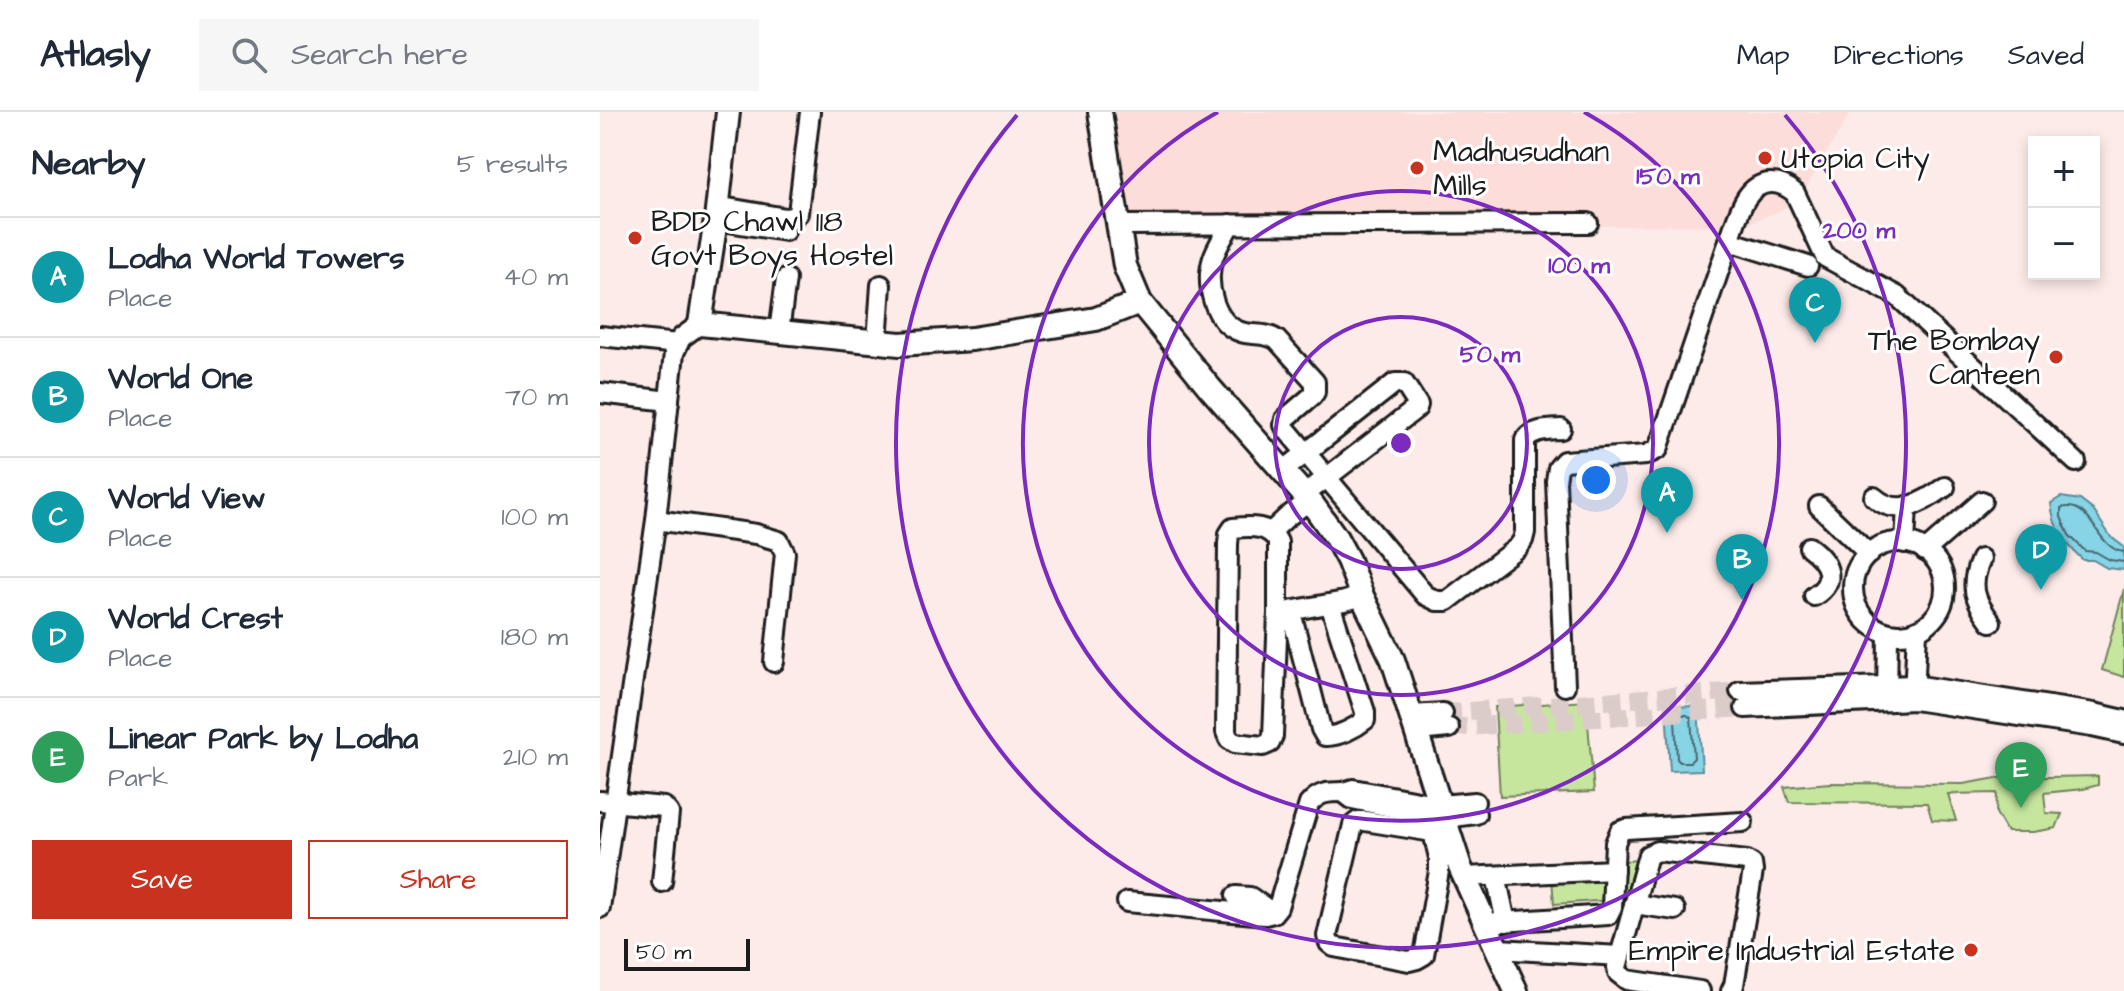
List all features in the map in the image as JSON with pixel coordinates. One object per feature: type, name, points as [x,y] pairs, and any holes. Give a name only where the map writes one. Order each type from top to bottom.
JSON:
[{"type":"street","points":[[700,324],[722,214],[728,112]]},
{"type":"street","points":[[722,214],[786,218],[798,213],[810,112]]},
{"type":"street","points":[[1100,112],[1125,266],[1140,302],[1335,536],[1393,660],[1414,723],[1455,872],[1496,923]]},
{"type":"street","points":[[1565,686],[1556,481],[1558,468],[1564,461],[1646,455],[1658,449],[1729,241],[1744,202],[1754,187],[1766,182],[1788,187],[1795,193],[1825,257],[1897,296],[2076,462]]},
{"type":"street","points":[[722,214],[785,231]]},
{"type":"street","points":[[1119,225],[1588,223]]},
{"type":"street","points":[[1230,224],[1212,260],[1210,279],[1216,307],[1233,328],[1243,333],[1270,335],[1277,340],[1315,382],[1315,392],[1288,416],[1284,425],[1425,595],[1437,601],[1447,601],[1518,547],[1525,532],[1525,440],[1529,434],[1561,429]]},
{"type":"street","points":[[1729,241],[1808,266]]},
{"type":"street","points":[[779,332],[786,279]]},
{"type":"street","points":[[877,342],[881,285]]},
{"type":"street","points":[[600,908],[607,801],[656,520],[674,353],[681,338],[700,324],[900,344],[972,339],[1096,319],[1140,302]]},
{"type":"street","points":[[600,336],[678,344]]},
{"type":"street","points":[[1272,531],[1278,542],[1284,612],[1273,736],[1270,743],[1263,746],[1235,743],[1226,732],[1229,534],[1233,528],[1239,527],[1272,531],[1326,477],[1417,408],[1417,400],[1404,383],[1395,383],[1283,471]]},
{"type":"street","points":[[600,393],[669,401]]},
{"type":"street","points":[[1874,497],[1891,507],[1907,506],[1927,500],[1945,487]]},
{"type":"street","points":[[1925,551],[1982,501]]},
{"type":"street","points":[[1819,506],[1869,554]]},
{"type":"street","points":[[1905,543],[1907,506]]},
{"type":"street","points":[[656,520],[756,534],[779,541],[785,553],[774,662]]},
{"type":"street","points":[[1905,543],[1925,551],[1935,560],[1945,586],[1943,600],[1938,613],[1917,630],[1903,634],[1888,633],[1878,629],[1861,614],[1853,594],[1854,578],[1869,554],[1885,545],[1905,543]]},
{"type":"street","points":[[1809,547],[1824,557],[1828,566],[1822,591],[1814,596]]},
{"type":"street","points":[[1981,559],[1973,585],[1980,608],[1991,622]]},
{"type":"street","points":[[1828,575],[1854,578]]},
{"type":"street","points":[[1945,586],[1973,585]]},
{"type":"street","points":[[1284,612],[1362,596]]},
{"type":"street","points":[[1284,612],[1321,729],[1325,736],[1332,737],[1365,720],[1365,712],[1330,604]]},
{"type":"street","points":[[1914,693],[1917,630]]},
{"type":"street","points":[[1887,693],[1888,633]]},
{"type":"street","points":[[1914,693],[2124,734]]},
{"type":"street","points":[[1742,700],[1914,693],[2094,713],[2124,720]]},
{"type":"street","points":[[1414,723],[1446,721]]},
{"type":"street","points":[[1127,902],[1265,915],[1273,913],[1278,907],[1309,804],[1323,792],[1343,792],[1352,799],[1441,821]]},
{"type":"street","points":[[607,801],[668,809],[662,882]]},
{"type":"street","points":[[1455,872],[1424,955],[1417,959],[1409,961],[1334,947],[1329,943],[1327,936],[1353,825],[1358,821],[1441,821],[1476,808]]},
{"type":"street","points":[[1496,923],[1608,915],[1612,907],[1615,843],[1620,831],[1743,822]]},
{"type":"street","points":[[1700,991],[1627,980],[1618,973],[1634,904],[1648,855],[1652,852],[1752,864],[1731,991]]},
{"type":"street","points":[[1455,872],[1496,876],[1614,870]]},
{"type":"street","points":[[1496,876],[1498,949],[1512,990]]},
{"type":"street","points":[[1236,896],[1250,897],[1273,913]]},
{"type":"street","points":[[1634,904],[1675,910]]},
{"type":"street","points":[[1498,949],[1620,956]]},
{"type":"shaded area","name":"Madhusudhan Mills","points":[[1112,112],[1851,112],[1797,203],[1745,225],[1131,229]]},
{"type":"green space","points":[[2124,589],[2124,677],[2102,670]]},
{"type":"green space","points":[[1586,701],[1594,792],[1500,796],[1495,707]]},
{"type":"green space","points":[[2098,776],[2098,785],[2044,793],[2046,813],[2062,814],[2056,828],[2033,832],[2007,832],[1996,813],[1997,793],[1948,794],[1956,821],[1932,820],[1927,803],[1789,802],[1784,787],[1830,783],[1963,784],[1997,778]]},
{"type":"green space","points":[[1638,860],[1641,898],[1554,904],[1551,866]]},
{"type":"water","points":[[2061,497],[2080,500],[2093,510],[2111,537],[2124,547],[2124,570],[2083,560],[2070,547],[2057,528],[2052,513],[2051,503]]},
{"type":"water","points":[[1698,706],[1702,770],[1670,771],[1666,707]]},
{"type":"tunnel","points":[[1443,713],[1740,691]]},
{"type":"tunnel","points":[[1449,728],[1745,708]]},
{"type":"place","name":"Utopia City","points":[[1765,158]]},
{"type":"place","name":"Madhusudhan Mills","points":[[1417,168]]},
{"type":"place","name":"BDD Chawl 118 Govt Boys Hostel","points":[[635,238]]},
{"type":"place","name":"World View","points":[[1815,343]]},
{"type":"place","name":"The Bombay Canteen","points":[[2056,357]]},
{"type":"place","name":"Lodha World Towers","points":[[1667,533]]},
{"type":"place","name":"World Crest","points":[[2041,590]]},
{"type":"place","name":"World One","points":[[1742,600]]},
{"type":"place","name":"Linear Park by Lodha","points":[[2021,808]]},
{"type":"place","name":"Empire Industrial Estate","points":[[1971,950]]}]
